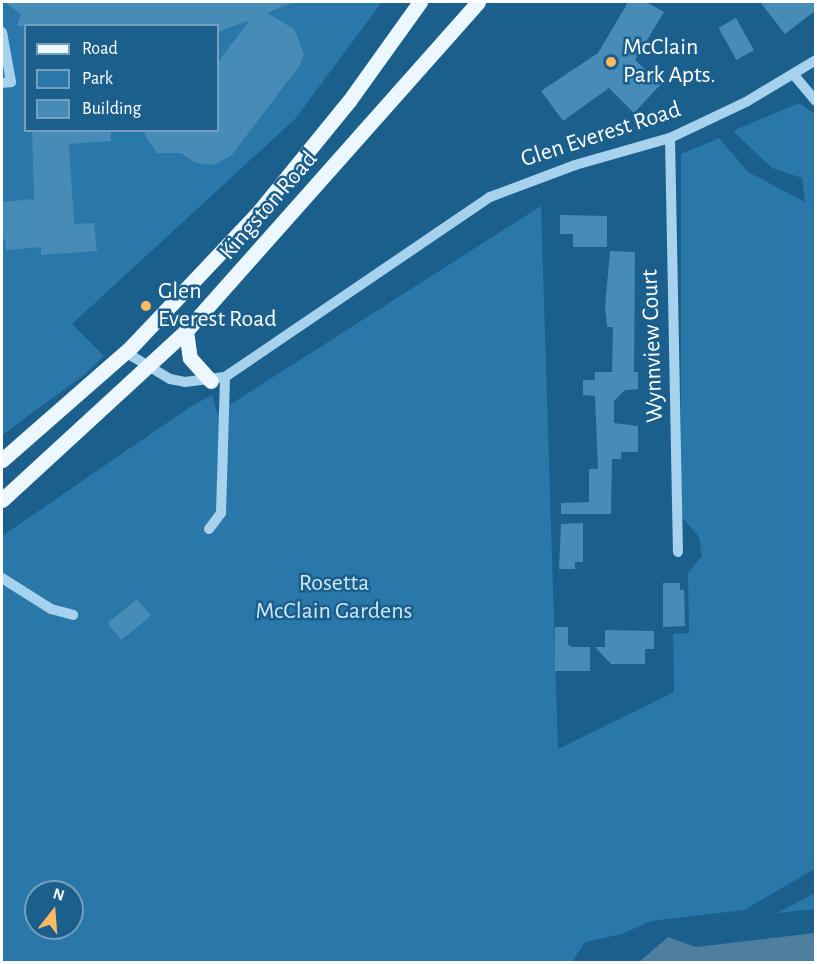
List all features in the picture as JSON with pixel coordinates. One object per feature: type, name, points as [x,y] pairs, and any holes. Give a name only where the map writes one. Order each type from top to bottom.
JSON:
[{"type":"main road","name":"Kingston Road","points":[[2,460],[125,352],[256,214],[349,101],[420,2]]},
{"type":"main road","name":"Kingston Road","points":[[2,500],[186,332],[478,2]]},
{"type":"main road","points":[[186,332],[190,358],[218,379]]},
{"type":"street","points":[[2,32],[11,82],[2,83]]},
{"type":"street","name":"Glen Everest Road","points":[[218,379],[490,197],[575,165],[670,138],[794,75],[816,60]]},
{"type":"street","points":[[794,75],[816,101]]},
{"type":"street","name":"Wynnview Court","points":[[670,138],[678,552]]},
{"type":"street","points":[[125,352],[148,369],[185,382],[218,379],[221,513],[208,529]]},
{"type":"street","points":[[2,578],[51,609],[73,615]]},
{"type":"green space","points":[[2,2],[382,2],[295,119],[72,324],[104,356],[84,375],[2,435]]},
{"type":"green space","name":"Rosetta McClain Gardens","points":[[799,103],[815,114],[815,869],[744,910],[651,921],[622,934],[585,942],[572,962],[2,962],[2,536],[190,407],[212,395],[217,413],[541,206],[558,749],[674,692],[673,634],[689,633],[688,573],[702,556],[699,537],[681,516],[681,154],[719,138],[748,172],[805,202],[802,178],[772,168],[733,131]]},
{"type":"green space","points":[[815,893],[815,909],[777,913]]},
{"type":"shaded area","points":[[815,933],[815,962],[639,962],[668,937],[696,947]]},
{"type":"building","points":[[4,2],[294,2],[267,13],[294,29],[304,54],[300,65],[231,156],[213,165],[196,163],[181,153],[157,153],[143,132],[219,132],[219,61],[250,20],[219,32],[219,24],[24,24],[24,26],[17,26],[21,14]]},
{"type":"building","name":"McClain Park Apts.","points":[[628,2],[646,2],[664,12],[635,60],[661,84],[634,113],[609,88],[563,121],[541,91],[598,53]]},
{"type":"building","points":[[760,2],[816,2],[816,10],[785,34]]},
{"type":"building","points":[[736,18],[754,50],[736,60],[719,28]]},
{"type":"building","points":[[32,132],[111,132],[111,141],[69,144],[74,224],[94,223],[97,251],[41,255],[41,247],[6,250],[5,239],[2,239],[2,202],[34,199]]},
{"type":"building","points":[[560,215],[607,216],[607,247],[573,247],[573,234],[560,234]]},
{"type":"building","points":[[610,251],[635,252],[634,372],[638,372],[638,389],[625,390],[614,401],[614,423],[638,426],[638,452],[621,452],[621,459],[612,459],[611,514],[561,514],[561,503],[589,502],[589,469],[598,469],[595,396],[583,395],[583,380],[595,380],[595,372],[612,372],[613,327],[607,327],[605,307]]},
{"type":"building","points":[[583,523],[583,562],[575,562],[575,569],[559,569],[561,524]]},
{"type":"building","points":[[663,583],[680,583],[680,590],[684,590],[685,626],[663,627]]},
{"type":"building","points":[[137,599],[151,616],[121,640],[107,623]]},
{"type":"building","points":[[555,627],[568,627],[568,645],[590,647],[590,671],[555,671]]},
{"type":"building","points":[[605,630],[654,631],[654,649],[645,649],[645,664],[611,664],[595,647],[605,647]]},
{"type":"place","name":"McClain Park Apts.","points":[[611,62]]},
{"type":"place","name":"Glen Everest Road","points":[[146,306]]}]
